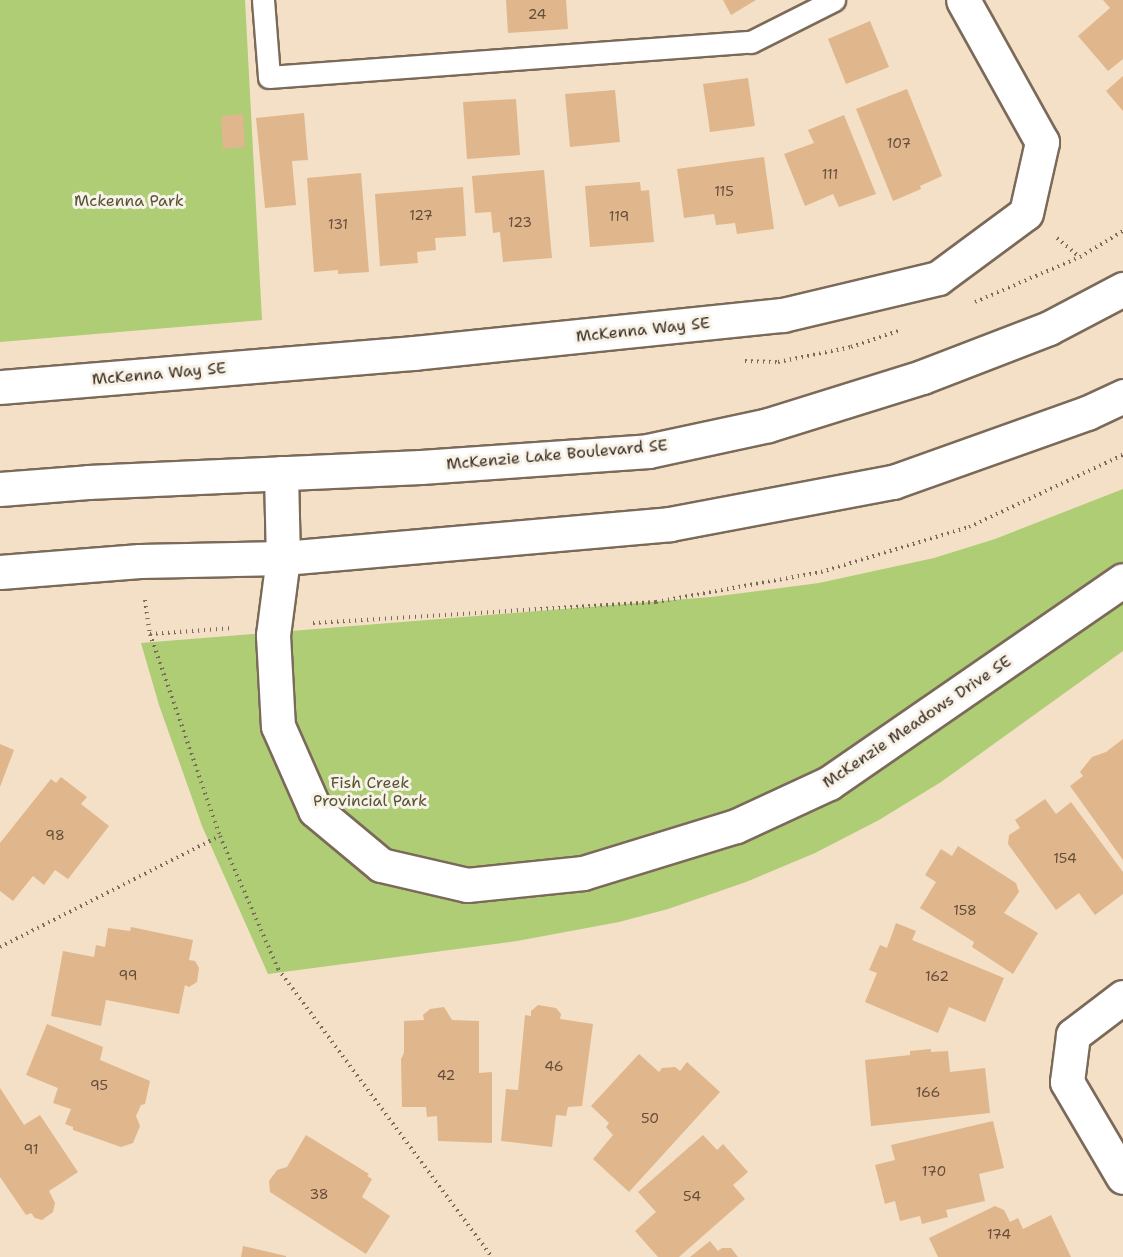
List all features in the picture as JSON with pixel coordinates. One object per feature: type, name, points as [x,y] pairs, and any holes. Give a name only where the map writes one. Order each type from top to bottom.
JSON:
[{"type":"street","name":"McKenna Way SE","points":[[0,387],[414,353],[783,315],[938,278],[1026,213],[1042,142],[963,0]]},
{"type":"street","name":"McKenzie Lake Boulevard SE","points":[[0,489],[281,472],[421,467],[648,451],[757,428],[922,377],[1049,328],[1123,289]]},
{"type":"street","points":[[0,572],[140,561],[283,558],[670,524],[882,484],[1077,417],[1123,396]]},
{"type":"street","name":"McKenzie Meadows Drive SE","points":[[281,472],[283,558],[273,635],[278,726],[315,810],[381,865],[467,885],[583,873],[736,826],[829,783],[1123,580]]},
{"type":"street","points":[[1123,997],[1072,1035],[1067,1082],[1123,1177]]},
{"type":"lane","points":[[264,0],[269,77],[751,42],[834,0]]},
{"type":"path","points":[[150,634],[656,602],[821,572],[969,527],[1123,455]]},
{"type":"path","points":[[140,561],[150,634],[220,836],[278,969],[492,1257]]},
{"type":"path","points":[[0,947],[220,836]]},
{"type":"green space","name":"Mckenna Park","points":[[0,0],[245,0],[262,320],[0,342]]},
{"type":"green space","name":"Fish Creek Provincial Park","points":[[1123,489],[1123,651],[941,782],[879,820],[815,853],[746,882],[668,909],[619,922],[517,941],[268,974],[202,826],[159,705],[141,643],[711,597],[819,583],[934,558],[995,539]]},
{"type":"building","points":[[506,0],[566,0],[568,29],[508,33]]},
{"type":"building","points":[[723,0],[756,0],[731,15]]},
{"type":"building","points":[[1103,0],[1123,0],[1123,59],[1108,71],[1078,36],[1110,8]]},
{"type":"building","points":[[870,21],[889,67],[846,84],[828,39]]},
{"type":"building","points":[[1123,76],[1123,111],[1106,91]]},
{"type":"building","points":[[748,78],[755,126],[710,132],[703,84]]},
{"type":"building","points":[[907,89],[942,176],[920,186],[921,189],[893,201],[856,109]]},
{"type":"building","points":[[615,90],[620,142],[570,147],[565,94]]},
{"type":"building","points":[[516,99],[520,155],[467,159],[463,102]]},
{"type":"building","points":[[304,113],[308,160],[292,161],[296,205],[265,208],[256,118]]},
{"type":"building","points":[[243,114],[245,147],[223,149],[221,116]]},
{"type":"building","points":[[844,115],[876,194],[839,207],[833,194],[805,206],[784,154],[814,143],[808,130]]},
{"type":"building","points":[[764,157],[774,229],[737,234],[735,223],[716,225],[714,214],[684,218],[677,169]]},
{"type":"building","points":[[544,170],[552,258],[503,262],[500,232],[493,233],[491,212],[475,213],[472,176]]},
{"type":"building","points":[[361,173],[369,272],[338,274],[338,270],[314,272],[307,178]]},
{"type":"building","points":[[640,182],[641,191],[649,190],[654,242],[590,247],[585,186]]},
{"type":"building","points":[[463,187],[466,236],[435,238],[436,250],[417,252],[418,263],[380,266],[375,194]]},
{"type":"building","points":[[1123,739],[1123,860],[1070,786],[1083,776],[1080,772],[1092,757],[1106,752]]},
{"type":"building","points":[[0,744],[14,750],[0,787]]},
{"type":"building","points":[[61,777],[87,797],[81,804],[109,826],[68,879],[55,870],[44,885],[33,876],[13,901],[0,891],[0,843],[51,779],[56,783]]},
{"type":"building","points":[[1045,799],[1056,814],[1071,802],[1123,872],[1123,894],[1095,915],[1079,893],[1056,910],[1008,844],[1009,835],[1020,828],[1015,820]]},
{"type":"building","points":[[958,846],[1016,883],[1019,892],[1004,913],[1038,933],[1013,974],[972,947],[974,942],[920,908],[936,882],[925,875],[941,849],[952,856]]},
{"type":"building","points":[[896,923],[916,931],[912,940],[1004,978],[985,1022],[949,1007],[938,1033],[865,1002],[877,973],[869,970],[880,945],[887,948]]},
{"type":"building","points":[[131,927],[193,940],[189,960],[195,961],[199,968],[197,982],[189,987],[185,985],[179,1014],[106,1000],[101,1026],[51,1016],[63,951],[94,957],[96,945],[105,947],[108,928],[130,931]]},
{"type":"building","points":[[538,1005],[556,1008],[561,1014],[560,1019],[593,1024],[582,1106],[568,1107],[566,1116],[556,1115],[552,1147],[501,1141],[506,1089],[518,1090],[525,1015],[531,1016],[531,1011]]},
{"type":"building","points":[[444,1007],[452,1020],[479,1021],[479,1073],[492,1072],[492,1143],[438,1141],[437,1116],[427,1117],[426,1107],[402,1107],[401,1059],[404,1053],[404,1021],[424,1020],[423,1015],[430,1009]]},
{"type":"building","points":[[47,1024],[103,1047],[100,1060],[150,1081],[145,1104],[141,1105],[136,1116],[140,1126],[133,1143],[121,1147],[73,1130],[73,1127],[65,1124],[71,1109],[53,1103],[58,1088],[26,1075]]},
{"type":"building","points":[[931,1049],[931,1052],[948,1051],[950,1072],[985,1068],[990,1113],[871,1126],[865,1060],[910,1055],[910,1051]]},
{"type":"building","points":[[639,1054],[659,1072],[662,1068],[675,1067],[680,1071],[687,1062],[720,1092],[629,1192],[593,1159],[613,1135],[606,1127],[609,1123],[591,1106]]},
{"type":"building","points":[[0,1088],[24,1125],[40,1115],[78,1172],[49,1191],[55,1203],[53,1212],[42,1220],[35,1218],[31,1213],[26,1215],[0,1177]]},
{"type":"building","points":[[993,1121],[1004,1168],[979,1174],[985,1201],[946,1210],[948,1217],[922,1224],[920,1216],[900,1221],[895,1201],[885,1204],[875,1165],[895,1160],[891,1145]]},
{"type":"building","points":[[306,1135],[369,1174],[367,1176],[372,1179],[362,1197],[390,1216],[366,1254],[270,1192],[269,1181],[277,1170],[287,1167]]},
{"type":"building","points":[[703,1135],[717,1150],[723,1144],[748,1172],[733,1185],[745,1199],[679,1257],[658,1257],[635,1231],[656,1212],[638,1192]]},
{"type":"building","points":[[995,1206],[1004,1210],[1010,1222],[1018,1218],[1023,1229],[1051,1215],[1071,1257],[938,1257],[929,1238]]},
{"type":"building","points":[[710,1241],[718,1251],[722,1248],[731,1248],[738,1257],[690,1257]]},
{"type":"building","points":[[243,1246],[286,1256],[286,1257],[241,1257]]}]
